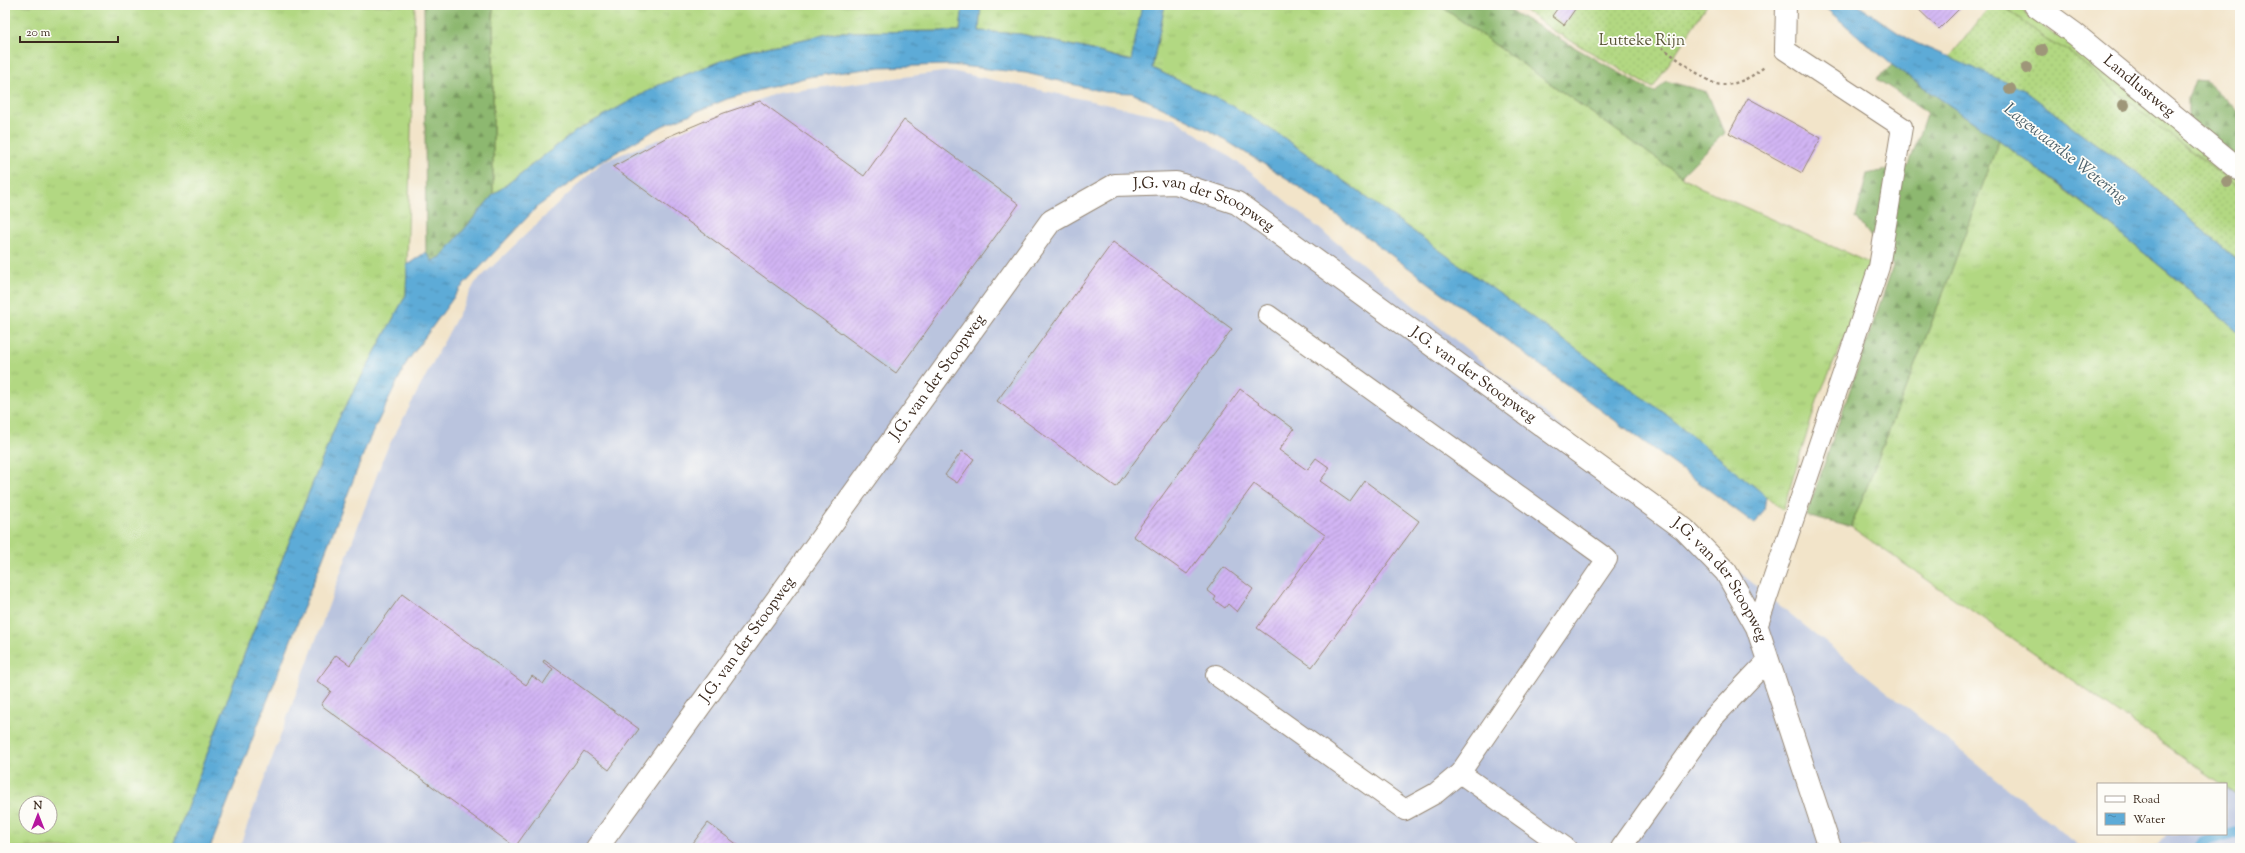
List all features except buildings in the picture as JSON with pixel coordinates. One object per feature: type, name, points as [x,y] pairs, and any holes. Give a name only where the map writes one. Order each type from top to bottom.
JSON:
[{"type":"street","name":"Landlustweg","points":[[2035,5],[2075,34],[2240,170]]},
{"type":"street","name":"J.G. van der Stoopweg","points":[[597,848],[1051,221],[1116,185],[1176,183],[1237,203],[1684,529],[1726,572],[1757,627],[1830,848]]},
{"type":"lane","points":[[1757,627],[1879,268],[1902,127],[1785,50],[1786,5]]},
{"type":"lane","points":[[1216,675],[1405,810],[1436,793],[1460,773],[1607,559],[1268,315]]},
{"type":"lane","points":[[1621,848],[1715,716],[1768,660]]},
{"type":"lane","points":[[1460,773],[1566,848]]},
{"type":"path","points":[[1657,44],[1716,84],[1734,83],[1757,74],[1785,50]]},
{"type":"shaded area","points":[[951,71],[1175,119],[1244,167],[1805,626],[2082,848],[239,848],[385,453],[475,283],[602,162],[777,93]]},
{"type":"shaded area","points":[[2227,786],[2240,795],[2240,848],[2154,848],[2165,835],[2227,835]]},
{"type":"green space","points":[[5,5],[415,5],[406,295],[337,422],[246,650],[172,848],[5,848]]},
{"type":"green space","points":[[424,5],[493,5],[493,195],[441,257],[432,261],[426,252]]},
{"type":"green space","points":[[493,5],[963,5],[960,31],[837,32],[744,52],[659,85],[576,131],[493,195]]},
{"type":"green space","points":[[981,5],[1142,5],[1132,61],[1088,49],[1021,34],[979,31]]},
{"type":"green space","points":[[1165,5],[1439,5],[1681,176],[1700,187],[1869,263],[1846,335],[1818,398],[1783,510],[1663,412],[1283,137],[1231,105],[1152,68]]},
{"type":"green space","points":[[1439,5],[1500,5],[1655,93],[1666,81],[1707,92],[1724,133],[1681,176]]},
{"type":"green space","name":"Lutteke Rijn","points":[[1517,5],[1707,5],[1653,88],[1554,31]]},
{"type":"green space","points":[[1991,5],[2002,5],[2046,39],[2068,51],[2158,126],[2240,188],[2240,263],[2133,169],[2101,148],[2024,90],[1949,58]]},
{"type":"green space","points":[[2002,5],[2015,5],[2049,31],[2070,42],[2240,179],[2240,188],[2158,126],[2068,51],[2046,39]]},
{"type":"green space","points":[[1892,65],[1999,140],[1944,291],[1851,527],[1806,516],[1893,266],[1856,217],[1867,174],[1909,165],[1927,112],[1877,79]]},
{"type":"green space","points":[[2195,80],[2206,81],[2240,113],[2240,160],[2188,117],[2188,99]]},
{"type":"green space","points":[[1999,140],[2121,235],[2240,334],[2240,797],[2227,788],[2227,783],[2221,783],[1851,527],[1944,291]]},
{"type":"water","points":[[963,5],[981,5],[979,31],[1021,34],[1088,49],[1131,61],[1142,5],[1165,5],[1152,68],[1231,105],[1283,137],[1663,412],[1766,496],[1764,510],[1755,524],[1291,181],[1212,132],[1132,93],[1104,92],[1026,73],[950,65],[880,67],[808,77],[727,99],[662,126],[598,163],[537,207],[459,290],[407,362],[368,442],[210,848],[172,848],[246,650],[337,422],[406,295],[407,265],[426,252],[432,261],[441,257],[493,195],[576,131],[659,85],[744,52],[837,32],[960,31]]},
{"type":"water","name":"Lagewaardse Wetering","points":[[1822,5],[1858,5],[1897,32],[1916,43],[2024,90],[2101,148],[2133,169],[2240,263],[2240,334],[2186,287],[2070,193],[1999,140],[1892,65]]},
{"type":"waterway","points":[[2227,835],[2240,831]]},
{"type":"waterway","points":[[2199,848],[2203,842],[2227,835]]}]
